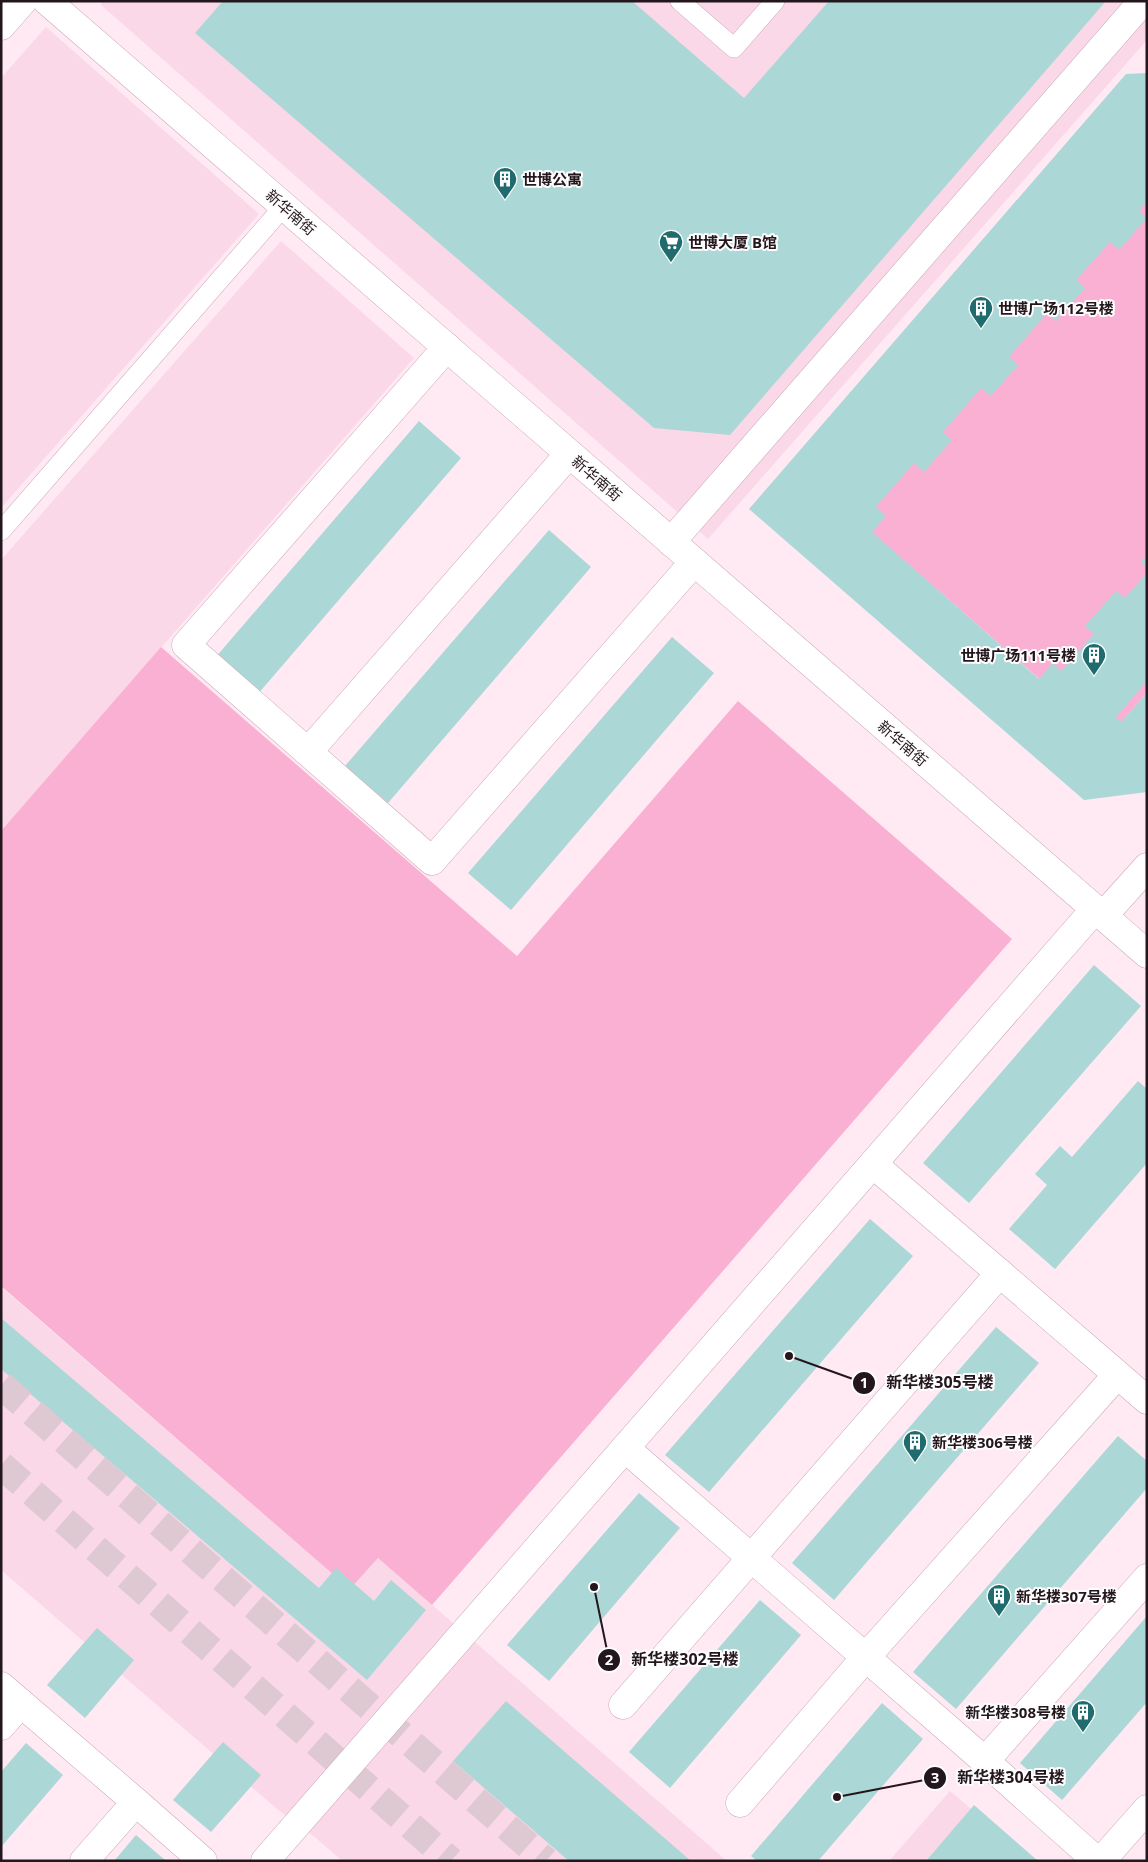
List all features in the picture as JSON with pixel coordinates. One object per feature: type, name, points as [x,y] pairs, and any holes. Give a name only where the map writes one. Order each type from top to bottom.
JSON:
[{"type":"street","points":[[1,26],[23,1]]},
{"type":"street","name":"新华南街","points":[[47,1],[1147,954]]},
{"type":"street","points":[[671,542],[1142,1]]},
{"type":"street","points":[[447,348],[186,646],[432,861],[694,562]]},
{"type":"street","points":[[308,752],[569,454]]},
{"type":"street","points":[[265,1861],[873,1164],[1099,913],[1147,867]]},
{"type":"street","points":[[873,1164],[1147,1400]]},
{"type":"street","points":[[623,1705],[1000,1273]]},
{"type":"street","points":[[740,1803],[865,1658],[1117,1375]]},
{"type":"street","points":[[625,1448],[985,1761],[1097,1861]]},
{"type":"street","points":[[985,1761],[1147,1578]]},
{"type":"street","points":[[1,1726],[11,1694],[203,1861]]},
{"type":"street","points":[[84,1861],[136,1802]]},
{"type":"street","points":[[1101,1861],[1147,1809]]},
{"type":"lane","points":[[680,1],[734,48],[775,1]]},
{"type":"lane","points":[[1,531],[284,206]]},
{"type":"shaded area","name":"世博大厦 B馆","points":[[101,1],[1147,1],[1147,40],[708,539],[101,5]]},
{"type":"shaded area","points":[[46,27],[259,214],[1,508],[1,78]]},
{"type":"shaded area","points":[[1147,163],[1147,693],[1107,738],[844,508]]},
{"type":"shaded area","points":[[281,241],[414,358],[1,831],[1,560]]},
{"type":"shaded area","points":[[161,647],[517,956],[738,701],[1012,939],[432,1605],[378,1558],[350,1589],[1,1286],[1,831]]},
{"type":"shaded area","points":[[1,1287],[350,1589],[378,1558],[727,1861],[342,1861],[316,1838],[277,1809],[1,1570]]},
{"type":"shaded area","points":[[950,1791],[1032,1861],[889,1861]]},
{"type":"building","name":"世博大厦 B馆","points":[[223,1],[632,1],[744,98],[829,1],[1106,1],[730,435],[654,428],[195,33]]},
{"type":"building","points":[[1147,73],[1147,201],[1139,211],[1147,218],[1119,250],[1110,242],[1076,280],[1085,288],[1056,321],[1047,313],[1009,357],[1018,365],[991,396],[981,388],[943,432],[952,440],[924,472],[914,463],[876,507],[886,516],[872,532],[1039,679],[1053,663],[1061,671],[1094,634],[1085,626],[1116,591],[1125,598],[1147,573],[1147,681],[1116,717],[1121,722],[1147,693],[1147,792],[1084,800],[749,509],[1126,74]]},
{"type":"building","points":[[419,421],[461,458],[257,695],[215,658]]},
{"type":"building","points":[[549,530],[591,567],[388,803],[345,766]]},
{"type":"building","points":[[1147,555],[1147,567],[1141,562]]},
{"type":"building","points":[[672,637],[714,673],[511,910],[468,873]]},
{"type":"building","points":[[1094,965],[1141,1006],[969,1203],[923,1163]]},
{"type":"building","points":[[1138,1081],[1147,1089],[1147,1163],[1055,1269],[1009,1229],[1047,1185],[1035,1174],[1060,1146],[1072,1157]]},
{"type":"building","points":[[870,1219],[913,1256],[709,1492],[665,1455]]},
{"type":"building","points":[[1,1318],[319,1588],[336,1568],[374,1601],[391,1580],[426,1610],[367,1680],[1,1369]]},
{"type":"building","name":"新华楼306号楼","points":[[996,1327],[1039,1363],[834,1600],[792,1563]]},
{"type":"building","name":"新华楼307号楼","points":[[1118,1436],[1147,1461],[1147,1488],[956,1709],[913,1672]]},
{"type":"building","points":[[639,1493],[680,1528],[549,1681],[507,1645]]},
{"type":"building","points":[[760,1600],[801,1635],[670,1788],[629,1752]]},
{"type":"building","name":"新华楼308号楼","points":[[1147,1616],[1147,1702],[1062,1800],[1020,1763]]},
{"type":"building","points":[[97,1628],[134,1660],[85,1718],[47,1685]]},
{"type":"building","points":[[506,1701],[691,1861],[569,1861],[453,1761]]},
{"type":"building","points":[[882,1703],[923,1739],[818,1861],[757,1861],[751,1856]]},
{"type":"building","points":[[223,1742],[261,1775],[211,1832],[173,1800]]},
{"type":"building","points":[[26,1743],[63,1775],[1,1847],[1,1772]]},
{"type":"building","points":[[974,1805],[1038,1861],[926,1861]]},
{"type":"building","points":[[136,1835],[166,1861],[114,1861]]},
{"type":"tunnel","points":[[1,1385],[546,1861]]},
{"type":"tunnel","points":[[1,1465],[451,1861]]},
{"type":"place","name":"世博公寓","points":[[505,200]]},
{"type":"place","name":"世博大厦 B馆","points":[[671,263]]},
{"type":"place","name":"世博广场112号楼","points":[[981,329]]},
{"type":"place","name":"世博广场111号楼","points":[[1094,676]]},
{"type":"place","name":"新华楼305号楼","points":[[789,1356]]},
{"type":"place","name":"新华楼306号楼","points":[[915,1463]]},
{"type":"place","name":"新华楼302号楼","points":[[594,1587]]},
{"type":"place","name":"新华楼307号楼","points":[[999,1617]]},
{"type":"place","name":"新华楼308号楼","points":[[1083,1733]]},
{"type":"place","name":"新华楼304号楼","points":[[837,1797]]}]
